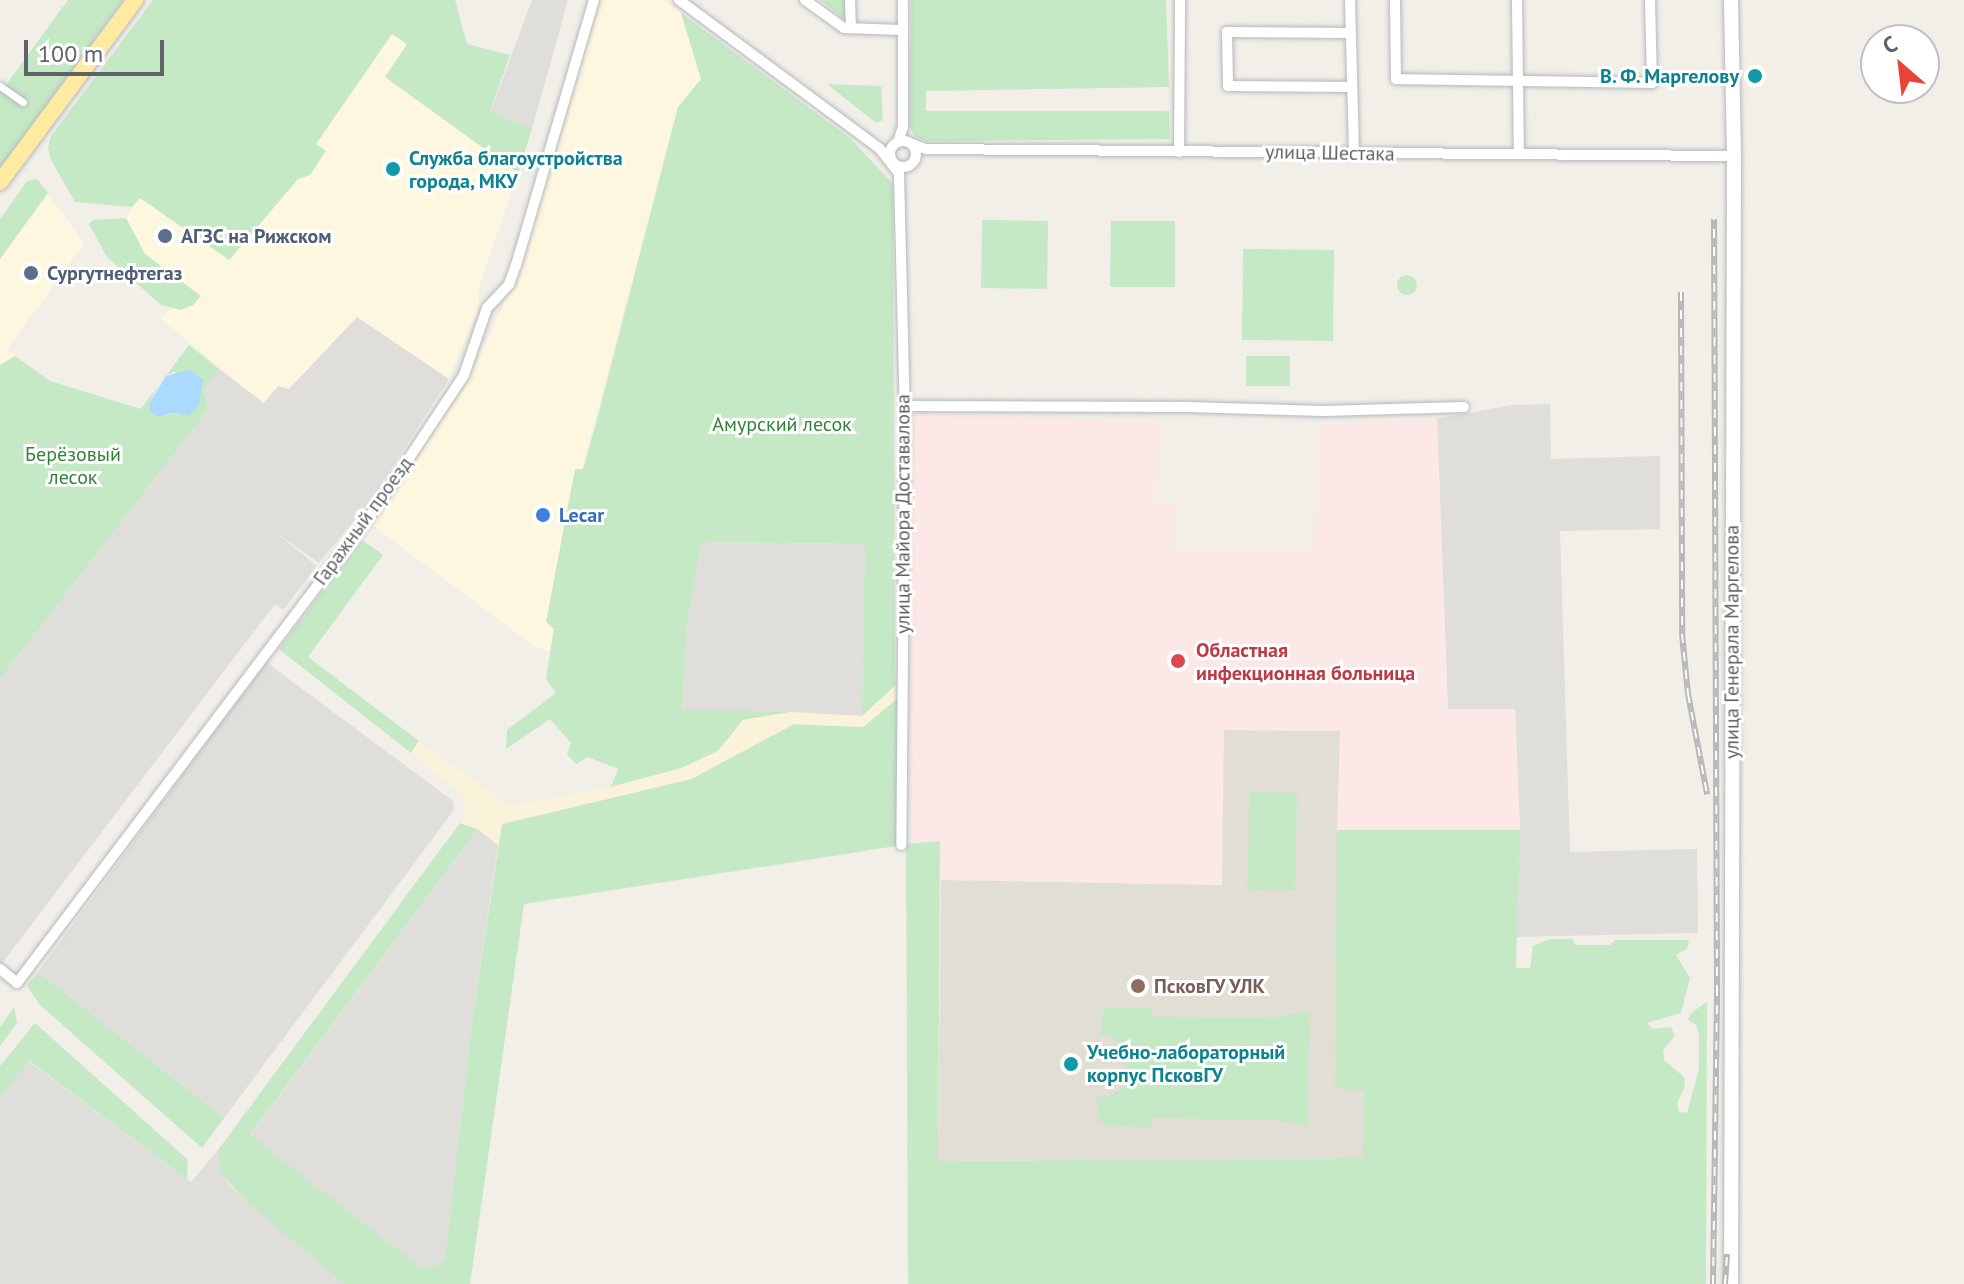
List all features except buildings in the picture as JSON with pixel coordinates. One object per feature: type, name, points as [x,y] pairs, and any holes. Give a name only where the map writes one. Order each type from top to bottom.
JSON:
[{"type":"highway","points":[[0,182],[135,0]]},
{"type":"main road","name":"улица Генерала Маргелова","points":[[1731,0],[1734,156],[1731,1284]]},
{"type":"street","name":"Гаражный проезд","points":[[0,969],[17,983],[376,508],[464,375],[487,308],[509,284],[516,265],[594,0]]},
{"type":"street","points":[[679,0],[893,162],[901,167],[909,166]]},
{"type":"street","points":[[805,0],[844,28],[902,30]]},
{"type":"street","points":[[850,0],[851,28]]},
{"type":"street","points":[[893,162],[890,154],[903,143],[903,0]]},
{"type":"street","points":[[1179,152],[1180,0]]},
{"type":"street","points":[[1350,0],[1354,153]]},
{"type":"street","points":[[1395,0],[1396,79],[1652,83],[1650,0]]},
{"type":"street","points":[[1517,0],[1519,154]]},
{"type":"street","points":[[1351,33],[1227,32],[1228,86],[1352,87]]},
{"type":"street","points":[[0,86],[23,102]]},
{"type":"street","name":"улица Шестака","points":[[871,143],[903,143],[922,152],[1734,156]]},
{"type":"street","name":"улица Майора Доставалова","points":[[901,183],[909,166],[922,152]]},
{"type":"street","name":"улица Майора Доставалова","points":[[893,162],[901,183],[904,406],[901,845]]},
{"type":"street","points":[[904,406],[1171,406],[1323,411],[1464,407]]},
{"type":"shaded area","points":[[532,0],[568,0],[532,129],[490,113]]},
{"type":"shaded area","points":[[599,0],[664,0],[681,13],[701,79],[678,107],[582,469],[576,469],[550,652],[534,646],[373,526],[464,386],[513,285]]},
{"type":"shaded area","points":[[392,34],[407,44],[385,77],[518,173],[479,286],[479,308],[449,379],[357,317],[289,390],[264,404],[160,318],[172,308],[181,310],[200,296],[145,254],[126,218],[140,198],[230,260],[298,179],[310,175],[326,151],[315,144]]},
{"type":"shaded area","name":"Сургутнефтегаз","points":[[45,190],[84,243],[7,350],[15,356],[0,365],[0,250]]},
{"type":"shaded area","points":[[357,317],[449,379],[371,500],[319,563],[275,532],[317,566],[283,610],[275,604],[0,966],[0,679],[208,410],[204,390],[219,369],[264,403],[278,386],[289,389]]},
{"type":"shaded area","points":[[1550,404],[1551,459],[1660,456],[1660,529],[1560,531],[1570,852],[1697,849],[1698,933],[1516,937],[1520,830],[1515,709],[1448,710],[1437,419],[1511,405]]},
{"type":"shaded area","name":"Областная инфекционная больница","points":[[909,412],[1160,422],[1156,504],[1175,505],[1174,550],[1283,552],[1314,546],[1317,425],[1437,419],[1448,709],[1515,709],[1520,830],[1337,830],[1340,731],[1224,730],[1222,885],[941,880],[940,841],[911,842]]},
{"type":"shaded area","points":[[702,542],[865,544],[862,716],[682,709],[687,623]]},
{"type":"shaded area","points":[[266,662],[453,801],[454,810],[224,1118],[38,972]]},
{"type":"shaded area","name":"ПсковГУ УЛК","points":[[1223,730],[1340,731],[1335,1086],[1364,1092],[1364,1158],[938,1161],[941,880],[1222,885]]},
{"type":"shaded area","points":[[478,829],[498,845],[472,1023],[445,1258],[435,1267],[422,1268],[250,1136]]},
{"type":"shaded area","points":[[28,1061],[191,1182],[218,1150],[220,1173],[231,1187],[344,1284],[0,1284],[0,1098]]},
{"type":"green space","points":[[68,0],[123,0],[0,168],[0,93]]},
{"type":"green space","points":[[153,0],[455,0],[467,44],[510,55],[490,112],[532,129],[518,173],[385,77],[407,44],[392,34],[316,144],[326,151],[310,175],[298,179],[229,260],[140,198],[132,207],[75,202],[51,160],[48,147],[51,136]]},
{"type":"green space","points":[[820,0],[845,0],[846,20]]},
{"type":"green space","points":[[911,0],[1166,0],[1169,87],[926,91],[926,111],[1169,111],[1170,139],[926,141],[914,136],[910,127]]},
{"type":"green space","name":"Амурский лесок","points":[[681,13],[851,139],[893,184],[895,686],[862,716],[865,544],[702,542],[687,623],[682,709],[791,712],[743,720],[718,751],[682,768],[611,787],[618,769],[588,757],[576,764],[567,754],[571,743],[550,719],[506,749],[507,730],[556,693],[546,679],[554,629],[546,622],[575,469],[583,469],[596,424],[678,107],[701,79]]},
{"type":"green space","points":[[827,84],[881,86],[883,120],[876,123]]},
{"type":"green space","points":[[37,179],[48,193],[0,259],[0,219],[27,181]]},
{"type":"green space","points":[[126,218],[145,254],[201,296],[193,305],[181,310],[161,305],[107,257],[89,224],[93,220]]},
{"type":"green space","points":[[982,220],[1048,221],[1047,289],[981,288]]},
{"type":"green space","points":[[1111,221],[1175,221],[1175,287],[1110,287]]},
{"type":"green space","points":[[1243,249],[1334,250],[1333,341],[1242,340]]},
{"type":"green space","points":[[1407,275],[1414,278],[1417,285],[1414,292],[1407,295],[1400,292],[1397,285],[1400,278]]},
{"type":"green space","name":"Берёзовый лесок","points":[[189,345],[219,369],[204,390],[208,410],[0,679],[0,365],[15,356],[50,381],[141,409],[158,386],[149,404],[163,416],[172,413],[180,415],[175,371],[166,376]]},
{"type":"green space","points":[[1246,356],[1290,356],[1290,386],[1246,386]]},
{"type":"green space","points":[[362,540],[383,555],[308,657],[419,741],[411,753],[279,649]]},
{"type":"green space","points":[[898,698],[896,846],[524,904],[470,1284],[344,1284],[247,1202],[220,1173],[218,1150],[460,823],[478,829],[250,1135],[422,1268],[435,1267],[445,1258],[472,1023],[502,824],[691,779],[794,724],[863,727]]},
{"type":"green space","points":[[1250,792],[1297,793],[1295,890],[1247,889]]},
{"type":"green space","points":[[1337,830],[1520,830],[1516,968],[1530,968],[1533,946],[1549,939],[1572,939],[1576,945],[1610,945],[1615,940],[1689,940],[1687,949],[1676,955],[1690,978],[1681,1013],[1647,1023],[1653,1029],[1671,1027],[1675,1036],[1663,1050],[1664,1060],[1684,1077],[1685,1086],[1677,1103],[1679,1112],[1687,1113],[1699,1069],[1699,1033],[1695,1024],[1688,1020],[1691,1013],[1707,1002],[1706,1284],[908,1284],[906,844],[940,841],[938,1161],[1363,1158],[1364,1092],[1335,1087]]},
{"type":"green space","points":[[38,972],[224,1118],[202,1148],[40,1005],[27,986]]},
{"type":"green space","points":[[14,1007],[17,1023],[0,1046],[0,1027]]},
{"type":"green space","points":[[1104,1008],[1152,1008],[1152,1017],[1274,1018],[1309,1011],[1308,1126],[1275,1120],[1152,1118],[1151,1128],[1106,1125],[1099,1121],[1097,1098],[1113,1095],[1122,1088],[1128,1060],[1121,1044],[1109,1036],[1100,1035]]},
{"type":"green space","points":[[35,1023],[188,1160],[187,1179],[29,1061],[0,1098],[0,1066]]},
{"type":"sand","points":[[895,686],[898,698],[863,727],[794,724],[691,779],[502,824],[498,845],[478,829],[460,823],[465,816],[463,795],[411,753],[419,741],[509,806],[611,787],[682,768],[718,751],[743,720],[791,712],[862,716]]},
{"type":"water","points":[[189,370],[203,379],[199,405],[189,415],[172,413],[159,417],[151,412],[149,404],[166,376]]},
{"type":"railway","points":[[1713,1284],[1717,994],[1714,219]]},
{"type":"railway","points":[[1681,292],[1682,634],[1688,694],[1707,794]]},
{"type":"railway","points":[[1725,1284],[1727,1254]]},
{"type":"place","name":"В. Ф. Маргелову","points":[[1755,76]]},
{"type":"place","name":"Служба благоустройства города, МКУ","points":[[393,169]]},
{"type":"place","name":"АГЗС на Рижском","points":[[165,236]]},
{"type":"place","name":"Сургутнефтегаз","points":[[31,273]]},
{"type":"place","name":"Lecar","points":[[543,515]]},
{"type":"place","name":"Областная инфекционная больница","points":[[1178,661]]},
{"type":"place","name":"ПсковГУ УЛК","points":[[1138,986]]},
{"type":"place","name":"Учебно-лабораторный корпус ПсковГУ","points":[[1071,1064]]}]
